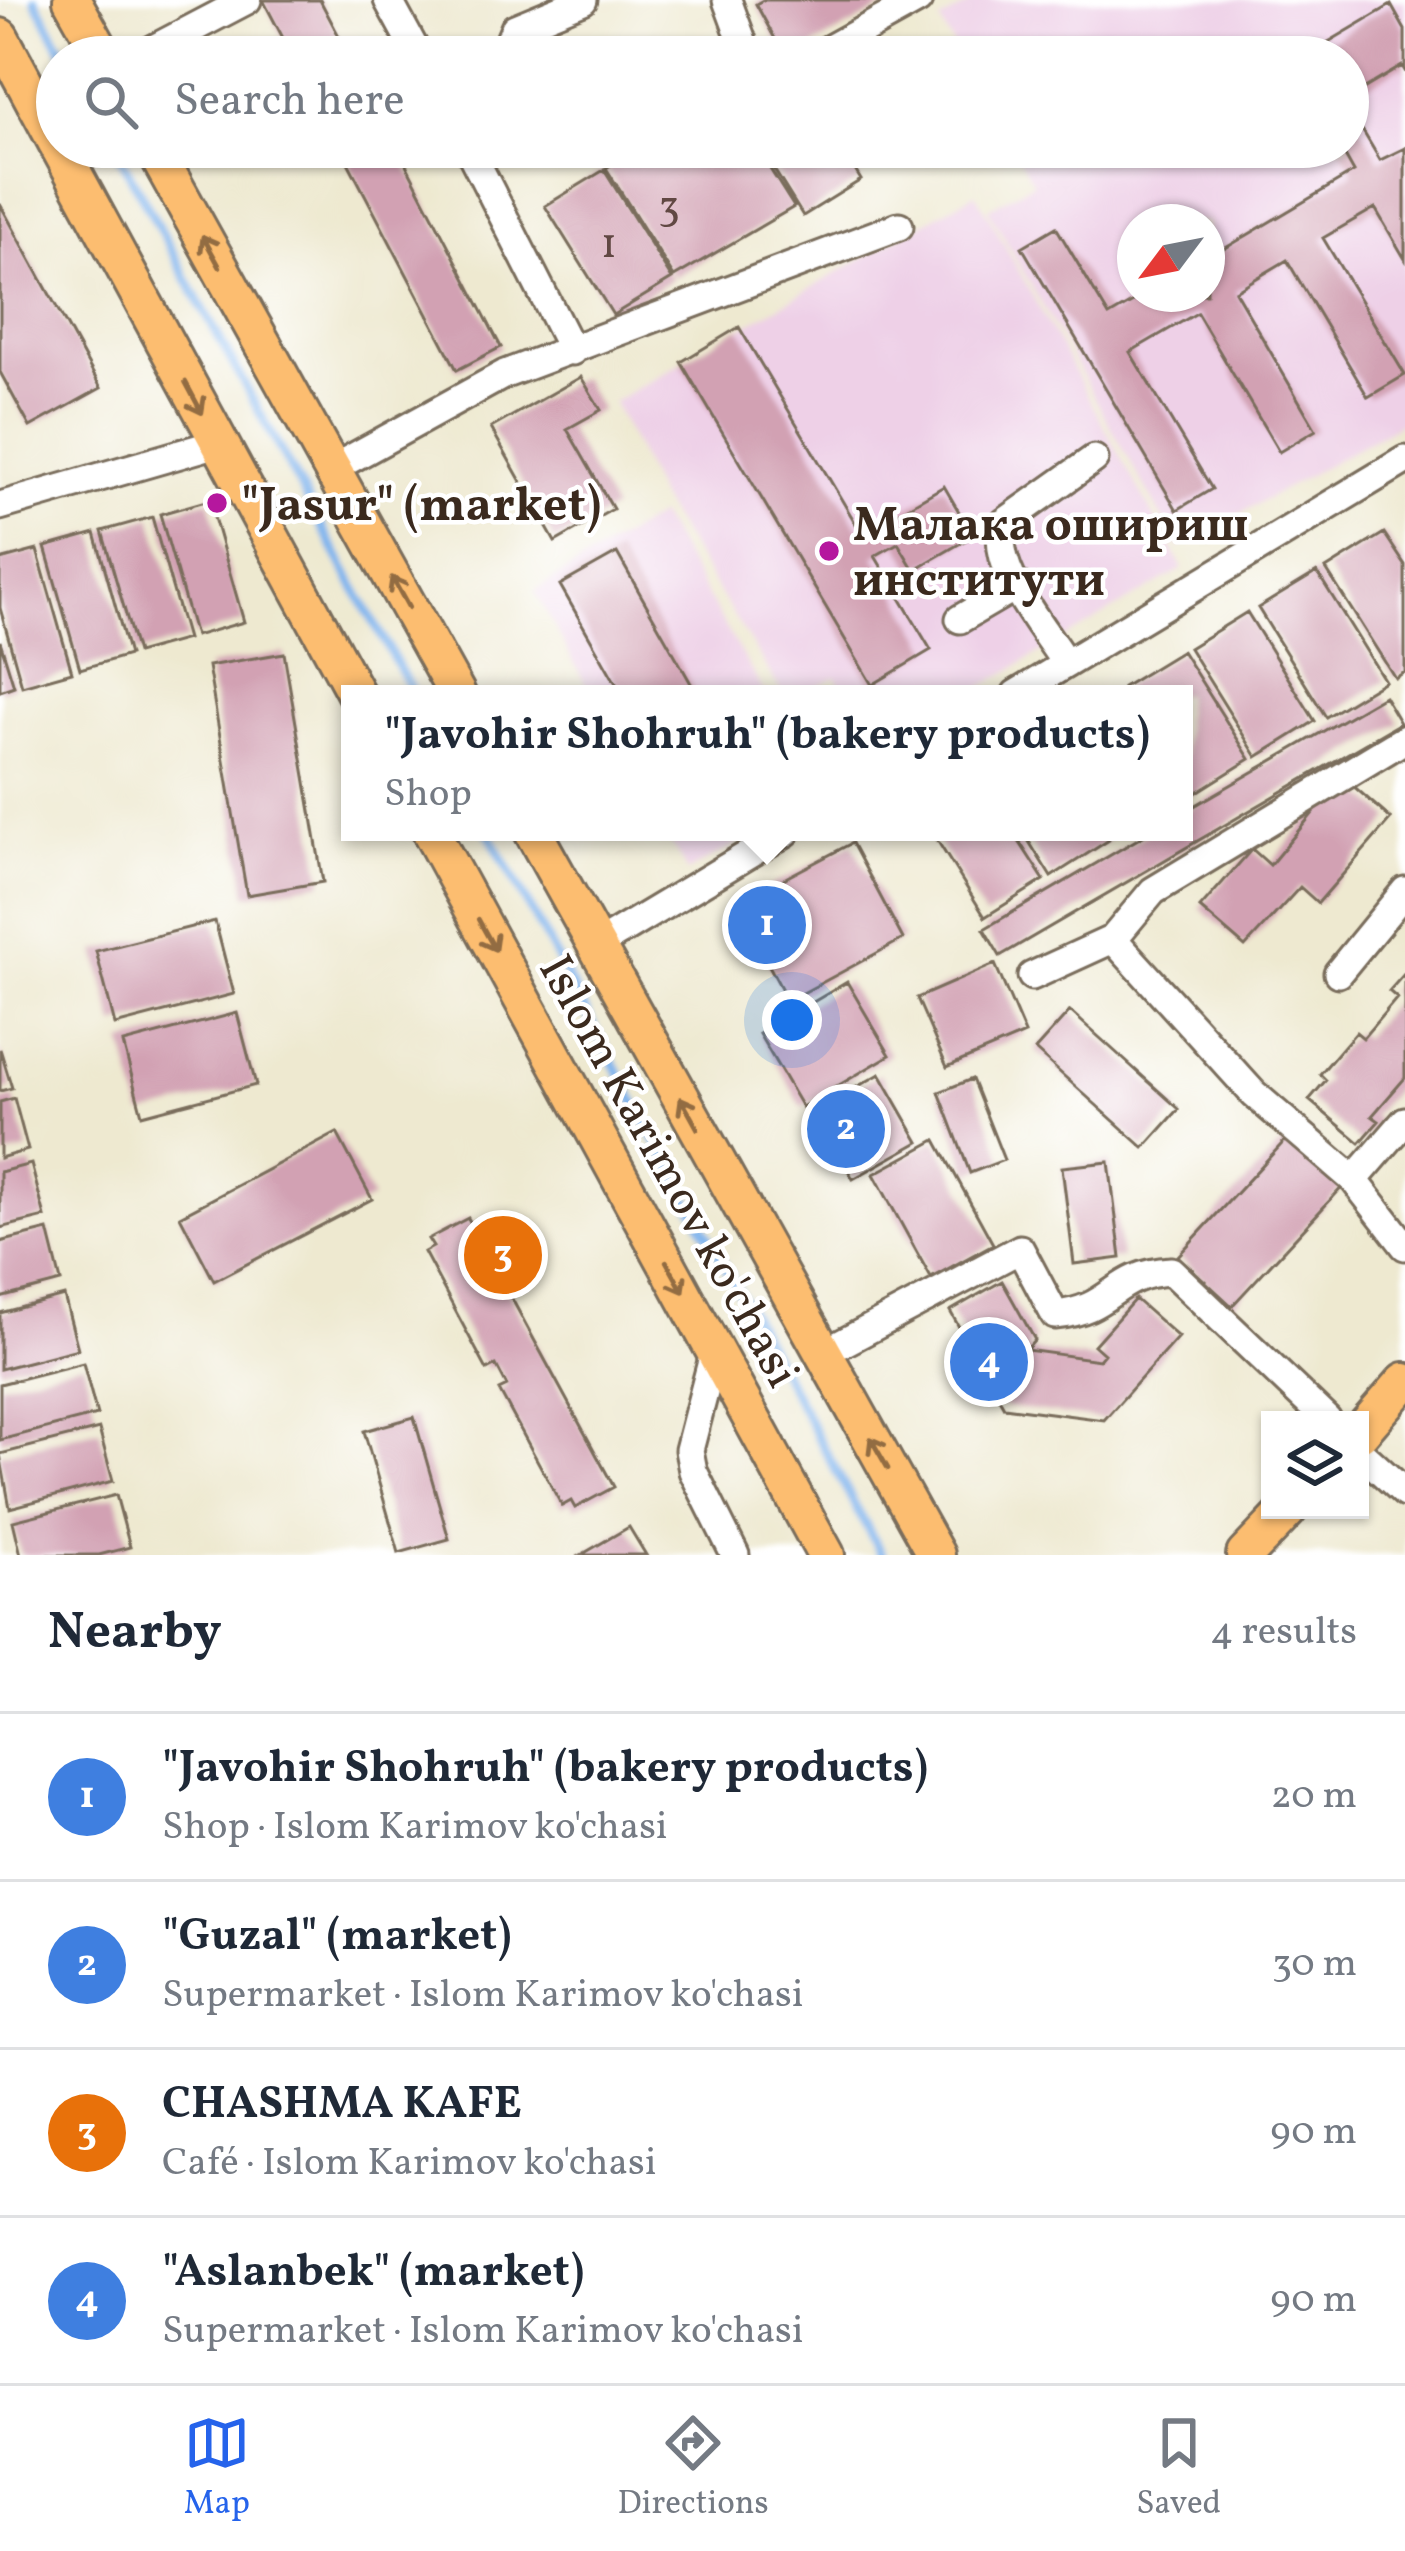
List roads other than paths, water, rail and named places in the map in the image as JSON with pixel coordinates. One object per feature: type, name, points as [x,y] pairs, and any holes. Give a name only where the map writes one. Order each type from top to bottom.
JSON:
[{"type":"main road","points":[[73,0],[93,36]]},
{"type":"main road","points":[[0,37],[36,94]]},
{"type":"main road","points":[[80,168],[218,443],[351,685]]},
{"type":"main road","points":[[165,168],[452,685]]},
{"type":"main road","name":"Islom Karimov ko'chasi","points":[[436,841],[826,1555]]},
{"type":"main road","name":"Islom Karimov ko'chasi","points":[[538,841],[936,1555]]},
{"type":"main road","points":[[1369,1423],[1405,1381]]},
{"type":"main road","points":[[1245,1555],[1279,1519]]},
{"type":"street","points":[[178,36],[247,0]]},
{"type":"street","points":[[388,0],[408,36]]},
{"type":"street","points":[[511,36],[515,28],[584,0]]},
{"type":"street","points":[[727,0],[740,36]]},
{"type":"street","points":[[853,36],[918,0]]},
{"type":"street","points":[[481,168],[572,351]]},
{"type":"street","points":[[332,469],[505,374],[899,226]]},
{"type":"street","points":[[0,506],[218,443]]},
{"type":"street","points":[[1066,664],[1018,585],[998,538],[1004,524],[1094,459]]},
{"type":"street","points":[[1031,685],[1405,460]]},
{"type":"street","points":[[960,619],[1018,585]]},
{"type":"street","points":[[1032,976],[1113,939],[1153,891],[1405,739]]},
{"type":"street","points":[[596,946],[771,841]]},
{"type":"street","points":[[1338,973],[1405,891]]},
{"type":"street","points":[[1113,939],[1254,1094],[1354,1180],[1405,1246]]},
{"type":"street","points":[[1354,1180],[1405,1121]]},
{"type":"street","points":[[822,1354],[1020,1249],[1055,1315],[1089,1312],[1136,1273],[1171,1271],[1318,1411]]},
{"type":"street","points":[[715,1350],[689,1450],[693,1472],[735,1555]]},
{"type":"street","points":[[1369,1460],[1405,1492]]},
{"type":"waterway","points":[[35,0],[55,36]]},
{"type":"waterway","points":[[126,168],[408,685]]},
{"type":"waterway","points":[[493,841],[882,1555]]},
{"type":"place","name":"\"Jasur\" (market)","points":[[217,503]]},
{"type":"place","name":"Малака ошириш институти","points":[[829,551]]},
{"type":"place","name":"\"Javohir Shohruh\" (bakery products)","points":[[767,925]]},
{"type":"place","name":"\"Guzal\" (market)","points":[[846,1129]]},
{"type":"place","name":"CHASHMA KAFE","points":[[503,1255]]},
{"type":"place","name":"\"Aslanbek\" (market)","points":[[989,1362]]}]
